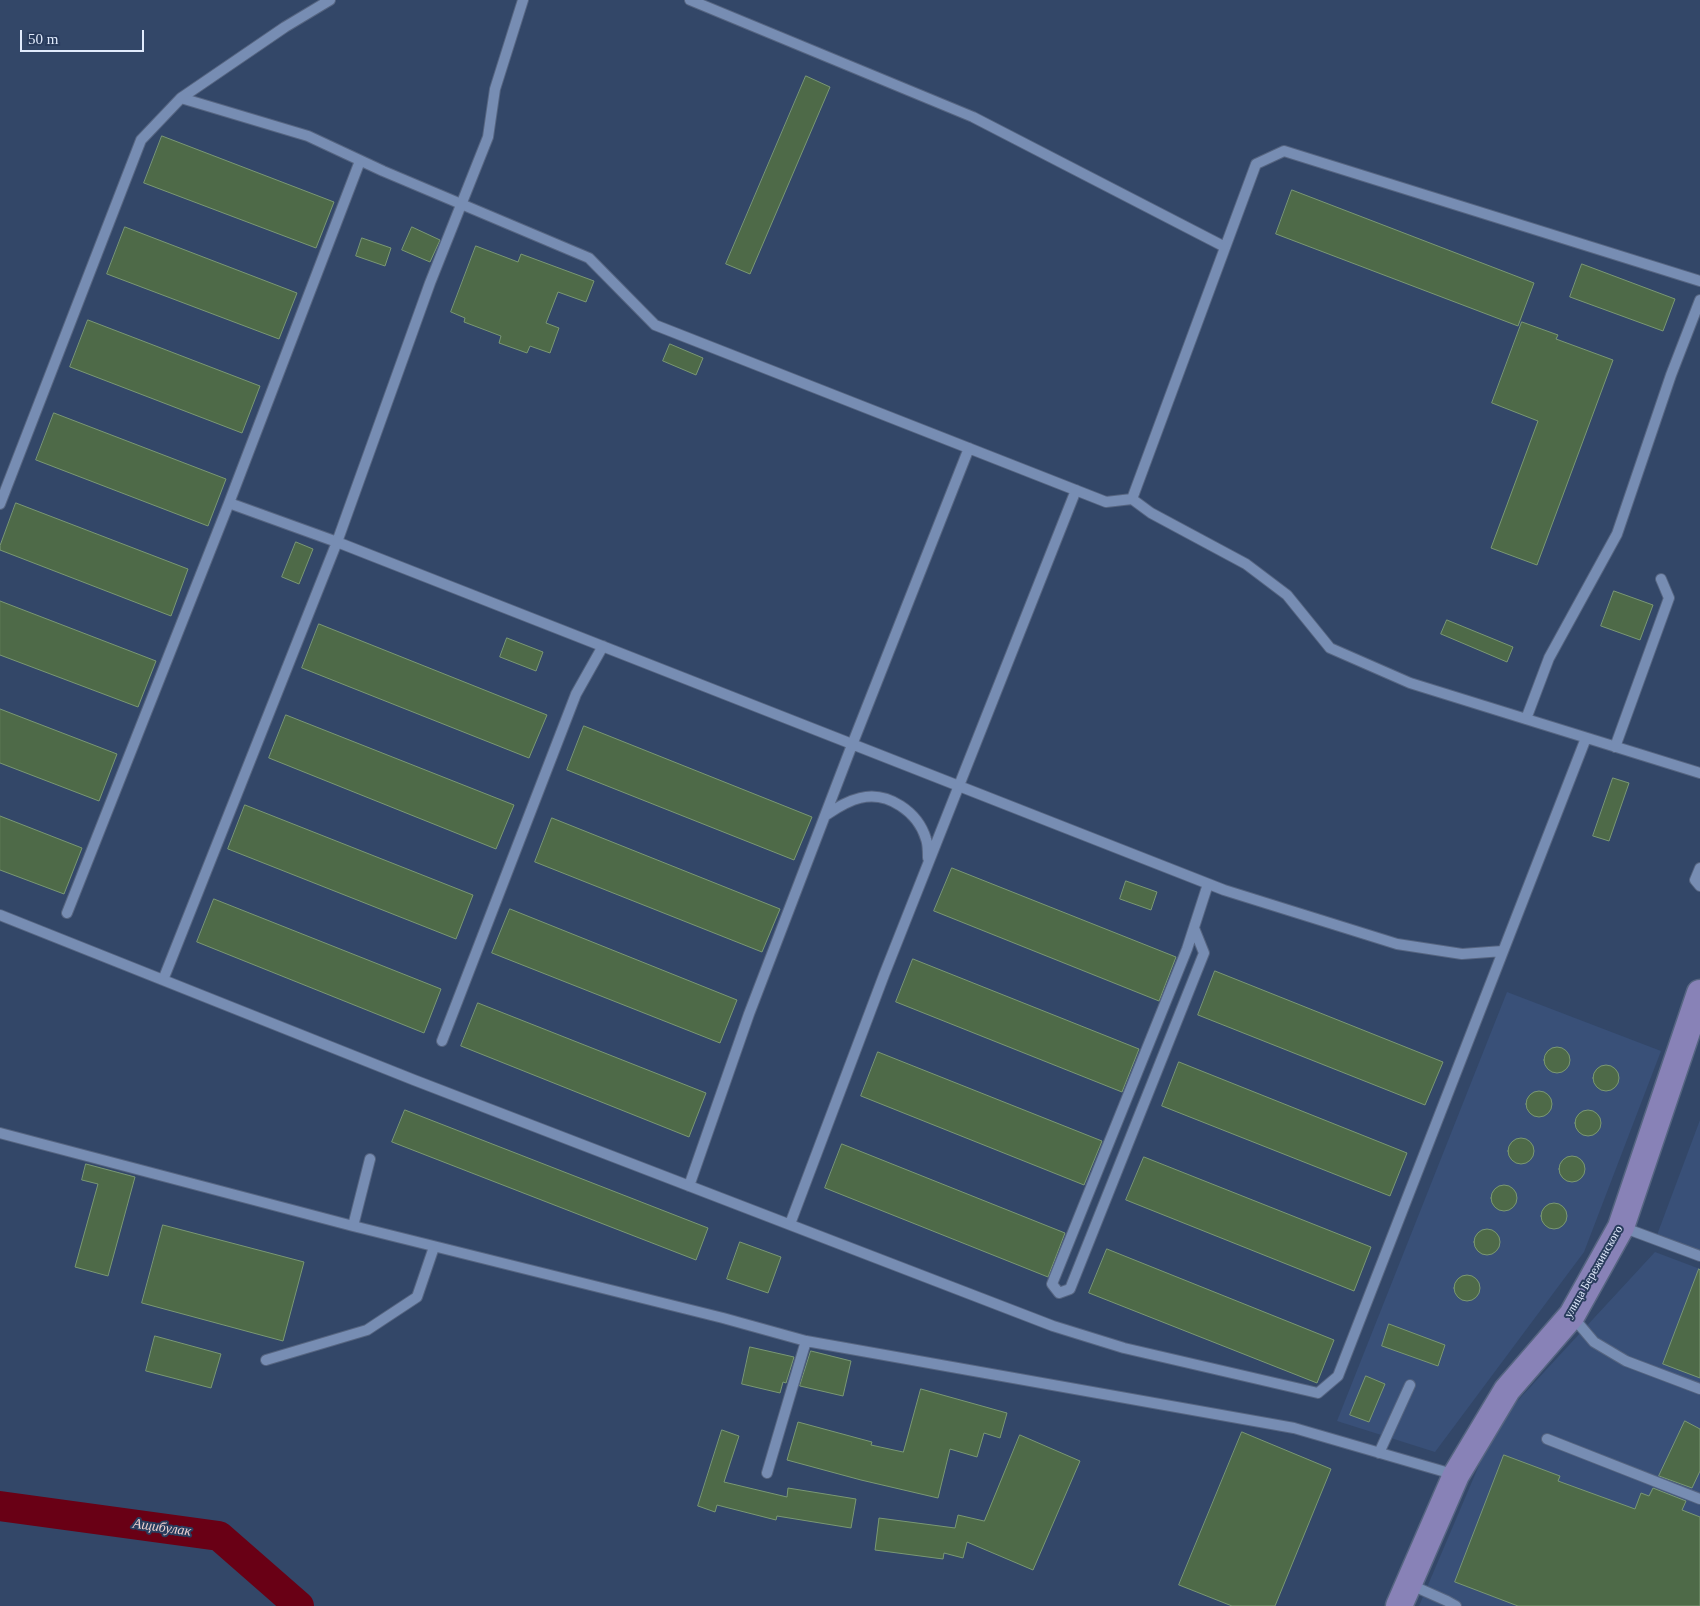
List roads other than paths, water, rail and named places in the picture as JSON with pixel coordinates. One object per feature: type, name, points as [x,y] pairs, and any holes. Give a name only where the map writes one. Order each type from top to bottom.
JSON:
[{"type":"main road","name":"улица Бережинского","points":[[1403,1595],[1456,1475],[1507,1390],[1572,1315],[1621,1227],[1700,993]]},
{"type":"lane","points":[[0,504],[141,140],[181,98],[285,27],[330,0]]},
{"type":"lane","points":[[163,980],[337,542],[430,283],[488,136],[495,89],[523,0]]},
{"type":"lane","points":[[690,0],[973,117],[1225,247]]},
{"type":"lane","points":[[181,98],[308,136],[589,258],[655,325],[1106,502],[1132,499],[1151,513],[1246,564],[1286,595],[1330,648],[1410,683],[1700,774]]},
{"type":"lane","points":[[1132,499],[1256,164],[1284,150],[1700,281]]},
{"type":"lane","points":[[67,913],[229,503],[360,160]]},
{"type":"lane","points":[[1526,719],[1549,658],[1617,534],[1671,375],[1700,300]]},
{"type":"lane","points":[[689,1186],[749,1014],[969,448]]},
{"type":"lane","points":[[790,1224],[928,861],[1076,490]]},
{"type":"lane","points":[[229,503],[337,542],[1208,884],[1397,944],[1462,954],[1503,951]]},
{"type":"lane","points":[[1615,747],[1669,598],[1661,579]]},
{"type":"lane","points":[[442,1041],[576,694],[603,646]]},
{"type":"lane","points":[[0,915],[414,1080],[1053,1326],[1124,1348],[1318,1394],[1338,1376],[1586,738]]},
{"type":"lane","points":[[826,815],[844,803],[862,797],[885,798],[903,807],[916,818],[926,839],[928,861]]},
{"type":"lane","points":[[1700,868],[1695,880],[1700,886]]},
{"type":"lane","points":[[1194,928],[1204,952],[1070,1290],[1059,1294],[1052,1284],[1187,949],[1208,884]]},
{"type":"lane","points":[[0,1133],[434,1247],[723,1318],[806,1341],[1294,1428],[1456,1475]]},
{"type":"lane","points":[[353,1226],[370,1159]]},
{"type":"lane","points":[[1621,1227],[1700,1256]]},
{"type":"lane","points":[[266,1360],[368,1330],[417,1297],[434,1247]]},
{"type":"lane","points":[[1572,1315],[1594,1342],[1626,1361],[1700,1389]]},
{"type":"lane","points":[[767,1473],[806,1341]]},
{"type":"lane","points":[[1379,1453],[1410,1385]]},
{"type":"lane","points":[[1548,1439],[1700,1498]]},
{"type":"lane","points":[[1403,1595],[1447,1601],[1456,1606]]},
{"type":"waterway","name":"Ащибулак","points":[[0,1506],[219,1536],[299,1606]]}]
